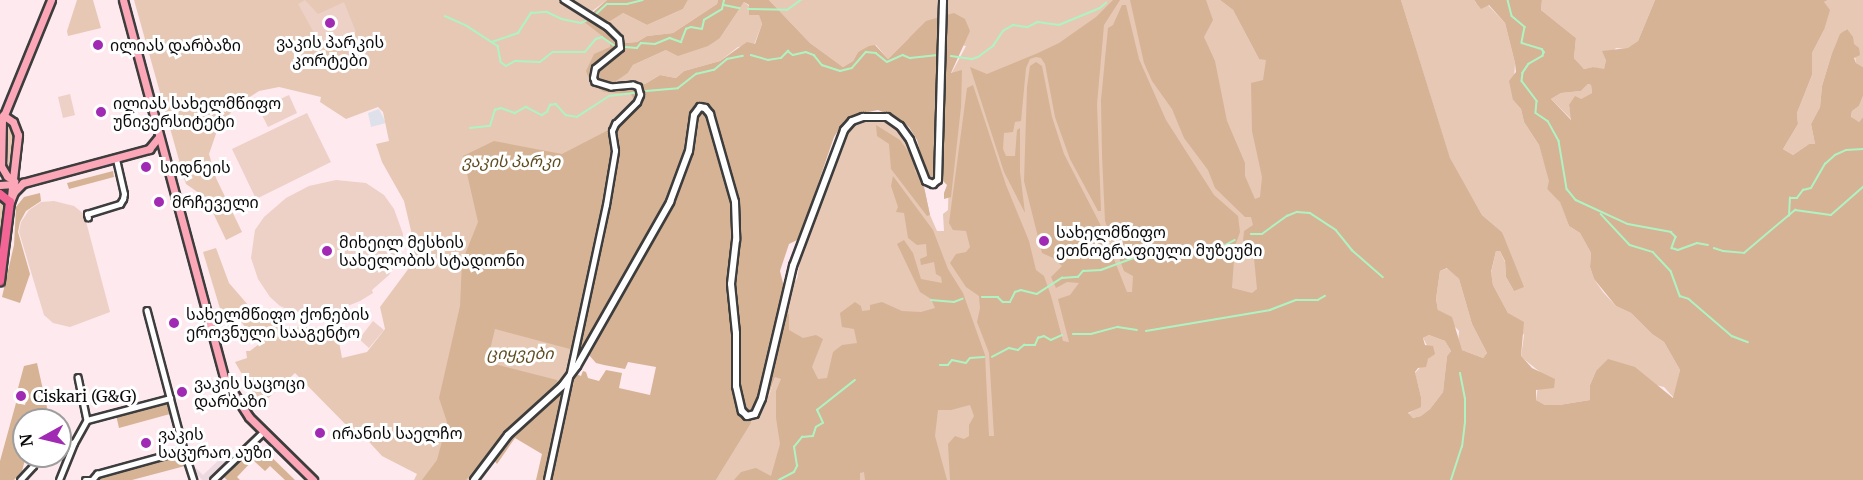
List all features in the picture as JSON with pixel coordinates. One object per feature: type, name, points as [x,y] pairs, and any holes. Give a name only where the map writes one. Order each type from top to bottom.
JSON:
[{"type":"main road","points":[[12,182],[1,166],[1,118],[51,0]]},
{"type":"main road","points":[[123,0],[219,365],[235,400],[263,432],[313,480]]},
{"type":"main road","points":[[0,281],[18,135],[13,122],[1,118]]},
{"type":"main road","points":[[0,185],[12,182],[23,183],[149,149],[158,137]]},
{"type":"main road","points":[[149,149],[156,152],[164,162]]},
{"type":"main road","points":[[13,165],[15,177],[23,183]]},
{"type":"main road","points":[[10,201],[14,192],[23,183]]},
{"type":"main road","points":[[0,194],[10,201]]},
{"type":"street","points":[[547,480],[571,375],[614,157],[612,131],[615,124],[637,102],[640,91],[633,85],[611,87],[595,82],[592,78],[595,68],[621,48],[619,39],[607,27],[564,0]]},
{"type":"street","points":[[474,480],[508,435],[571,375],[670,202],[689,151],[694,115],[699,108],[704,107],[710,114],[717,132],[735,202],[736,240],[731,284],[736,333],[736,386],[742,411],[747,416],[755,414],[765,385],[793,266],[844,130],[852,121],[867,116],[881,116],[893,121],[910,140],[926,181],[933,184],[938,180],[943,0]]},
{"type":"street","points":[[88,218],[87,214],[120,204],[123,200],[124,194],[116,158]]},
{"type":"street","points":[[147,310],[184,450],[195,480]]},
{"type":"street","points":[[59,480],[74,443],[87,420],[78,376]]},
{"type":"street","points":[[87,420],[170,398]]},
{"type":"street","points":[[213,480],[263,432]]},
{"type":"street","points":[[85,480],[92,480],[97,474],[184,450]]},
{"type":"street","points":[[20,480],[31,468]]},
{"type":"shaded area","name":"ვაკის პარკის კორტები","points":[[305,0],[318,14],[344,2],[356,32],[320,44],[298,4]]},
{"type":"shaded area","points":[[70,94],[75,115],[63,118],[58,97]]},
{"type":"shaded area","points":[[289,95],[297,113],[268,127],[259,109]]},
{"type":"shaded area","points":[[379,109],[386,123],[371,127],[368,113]]},
{"type":"shaded area","points":[[307,113],[331,162],[256,199],[232,149]]},
{"type":"shaded area","name":"მიხეილ მესხის სახელობის სტადიონი","points":[[336,180],[366,183],[384,195],[394,209],[403,234],[401,256],[389,275],[372,290],[373,293],[360,301],[332,312],[331,309],[294,312],[280,306],[270,297],[258,279],[251,258],[255,230],[264,217],[286,198],[309,186]]},
{"type":"shaded area","points":[[54,201],[74,206],[84,214],[110,312],[70,327],[53,323],[44,315],[19,232],[21,222],[29,210],[41,202]]},
{"type":"shaded area","points":[[373,321],[384,330],[369,348],[359,339]]},
{"type":"shaded area","points":[[235,451],[236,453],[209,480],[202,480],[194,471],[196,468],[203,475],[220,459],[223,462]]},
{"type":"green space","points":[[77,0],[93,0],[101,28],[68,36],[67,31]]},
{"type":"green space","name":"ვაკის პარკი","points":[[134,0],[607,0],[591,12],[617,44],[590,74],[598,89],[648,96],[570,349],[574,384],[564,392],[556,381],[488,453],[468,480],[414,480],[417,474],[382,456],[360,432],[356,435],[295,373],[260,406],[235,362],[247,358],[246,351],[250,351],[259,344],[238,318],[232,324],[234,331],[227,332],[203,252],[216,248],[229,283],[255,313],[284,326],[324,328],[336,325],[342,358],[367,352],[385,329],[380,307],[409,268],[412,235],[404,201],[382,162],[376,144],[389,141],[383,112],[378,107],[346,119],[320,102],[321,97],[279,87],[259,91],[237,105],[218,128],[209,154],[216,178],[242,232],[226,240],[206,198],[186,184]]},
{"type":"green space","points":[[607,0],[688,0],[683,9],[647,25],[623,13],[610,21],[603,19],[625,43],[637,42],[647,36],[673,33],[717,4],[718,0],[769,0],[810,43],[843,67],[853,61],[858,52],[869,46],[875,45],[888,59],[926,21],[954,13],[965,19],[970,31],[951,73],[962,70],[961,107],[951,197],[944,199],[947,185],[943,181],[944,78],[937,81],[937,157],[933,179],[928,179],[917,140],[909,127],[897,118],[878,110],[854,115],[844,121],[834,137],[799,239],[789,244],[780,271],[784,287],[751,423],[716,480],[536,480],[542,454],[515,438],[497,464],[488,453],[466,480],[422,480],[437,460],[447,422],[439,398],[460,306],[462,262],[478,222],[463,156],[494,141],[562,154],[618,125],[634,100],[631,94],[604,92],[591,84],[586,71],[594,54],[610,47],[610,42],[583,21]],"holes":[[[744,2],[749,5],[749,15],[759,15],[762,24],[755,44],[747,42],[720,61],[684,71],[676,78],[660,75],[645,84],[636,82],[617,84],[616,81],[628,73],[633,65],[666,50],[678,56],[708,46],[720,38]],[[495,329],[570,349],[574,384],[564,392],[557,380],[487,362]],[[588,354],[596,363],[604,365],[625,369],[628,362],[656,367],[650,395],[619,388],[622,373],[606,370],[599,381],[588,378],[586,372],[583,371],[581,376],[576,374]]]},
{"type":"green space","points":[[688,0],[718,0],[717,4],[673,33],[647,36],[637,42],[625,43],[618,33],[602,20],[623,13],[647,25],[683,9]]},
{"type":"green space","name":"სახელმწიფო ეთნოგრაფიული მუზეუმი","points":[[769,0],[1220,0],[1233,10],[1259,59],[1271,21],[1265,0],[1296,0],[1242,480],[716,480],[752,421],[762,412],[766,395],[769,396],[775,377],[791,283],[797,279],[800,261],[798,260],[848,131],[862,120],[878,119],[898,129],[911,151],[909,154],[924,187],[930,215],[937,231],[944,231],[943,214],[948,210],[951,74],[966,46],[909,38],[888,59],[876,45],[858,52],[853,61],[843,67],[810,43]]},
{"type":"green space","points":[[1113,0],[1120,0],[1104,25],[1097,104],[1101,211],[1098,211],[1070,159],[1055,117],[1045,64],[1041,58],[1036,57],[1030,59],[1026,68],[1021,121],[1015,122],[1013,132],[1004,133],[1003,149],[1006,156],[1015,156],[1017,130],[1020,128],[1020,172],[1025,213],[1004,172],[970,67],[987,74],[1038,53],[1059,43],[1096,17]]},
{"type":"green space","points":[[1130,0],[1206,0],[1213,20],[1204,37],[1215,61],[1227,121],[1245,163],[1245,176],[1255,199],[1260,197],[1262,177],[1252,131],[1251,83],[1263,80],[1266,60],[1259,59],[1233,10],[1220,0],[1401,0],[1450,158],[1482,215],[1502,232],[1524,287],[1514,291],[1506,277],[1505,261],[1500,251],[1496,251],[1491,272],[1493,285],[1508,313],[1524,322],[1521,356],[1532,368],[1555,379],[1554,388],[1536,390],[1536,400],[1545,405],[1559,405],[1590,400],[1590,385],[1596,371],[1608,359],[1635,367],[1673,398],[1680,370],[1664,342],[1652,334],[1631,313],[1616,306],[1594,279],[1590,267],[1591,253],[1580,233],[1569,226],[1560,202],[1547,189],[1549,181],[1539,145],[1524,122],[1521,109],[1513,100],[1509,81],[1516,72],[1505,23],[1489,5],[1481,9],[1474,0],[1542,0],[1541,10],[1576,38],[1574,58],[1584,69],[1593,67],[1604,69],[1606,60],[1602,51],[1628,48],[1638,41],[1655,0],[1828,0],[1824,2],[1830,10],[1824,30],[1812,53],[1812,75],[1797,113],[1798,124],[1783,149],[1793,155],[1809,144],[1815,144],[1811,124],[1820,107],[1822,86],[1831,56],[1840,34],[1847,29],[1853,37],[1854,44],[1859,48],[1860,55],[1854,58],[1856,63],[1863,67],[1863,96],[1859,106],[1852,111],[1851,117],[1859,122],[1863,117],[1863,480],[950,480],[948,444],[955,436],[964,439],[969,436],[969,425],[974,416],[970,405],[951,410],[938,410],[935,436],[947,480],[865,480],[864,472],[860,473],[860,480],[734,480],[741,472],[756,468],[771,476],[780,444],[776,418],[776,391],[781,379],[775,377],[768,397],[766,395],[784,313],[789,314],[789,330],[803,338],[816,335],[823,339],[812,367],[818,379],[827,378],[833,352],[842,345],[857,343],[854,329],[842,327],[840,313],[855,302],[861,306],[862,311],[870,310],[870,305],[882,302],[902,311],[921,312],[935,308],[931,299],[920,292],[897,244],[904,240],[913,253],[921,279],[942,283],[941,277],[936,274],[934,262],[921,265],[920,259],[927,256],[926,244],[917,245],[908,238],[904,213],[896,212],[898,207],[891,186],[893,176],[933,230],[948,269],[963,293],[985,355],[989,436],[994,436],[989,353],[977,322],[980,308],[979,296],[966,287],[950,263],[956,254],[966,252],[970,247],[966,231],[953,230],[949,223],[967,88],[973,85],[1006,185],[1029,241],[1036,270],[1044,276],[1063,341],[1069,342],[1058,299],[1070,295],[1079,283],[1067,282],[1056,288],[1051,277],[1062,266],[1053,258],[1042,253],[1024,181],[1027,87],[1030,66],[1036,62],[1042,66],[1052,117],[1064,154],[1100,224],[1127,292],[1132,292],[1133,276],[1124,271],[1105,221],[1102,155],[1101,100],[1108,28],[1113,25],[1122,5],[1126,5],[1139,59],[1166,120],[1214,195],[1238,216],[1240,232],[1235,246],[1232,288],[1252,293],[1257,289],[1253,248],[1243,241],[1244,231],[1253,225],[1251,217],[1245,217],[1215,188],[1208,170],[1184,138],[1172,109],[1152,81],[1144,63]],"holes":[[[1588,84],[1591,85],[1592,93],[1581,99],[1575,96],[1569,105],[1571,120],[1551,99],[1561,93],[1581,91]],[[1447,268],[1459,279],[1472,324],[1487,353],[1483,358],[1462,350],[1452,317],[1438,310],[1436,299],[1440,271]],[[1429,335],[1445,341],[1451,351],[1447,356],[1443,392],[1430,409],[1421,416],[1413,418],[1408,413],[1421,407],[1415,372],[1418,368],[1426,367],[1428,359],[1435,354],[1433,346],[1425,345],[1423,338]]]},
{"type":"green space","points":[[1401,0],[1474,0],[1476,3],[1488,5],[1505,23],[1515,63],[1513,100],[1521,109],[1524,122],[1539,145],[1550,181],[1547,189],[1560,201],[1569,226],[1580,233],[1591,253],[1590,267],[1594,279],[1603,292],[1616,306],[1631,313],[1652,334],[1664,342],[1680,370],[1674,398],[1664,387],[1596,371],[1590,385],[1590,400],[1545,405],[1536,400],[1540,372],[1521,357],[1524,335],[1508,313],[1493,285],[1491,273],[1496,251],[1500,251],[1505,262],[1506,277],[1514,291],[1502,232],[1482,215],[1450,159]]},
{"type":"green space","points":[[1542,0],[1655,0],[1638,41],[1628,49],[1616,48],[1606,60],[1604,70],[1593,67],[1584,69],[1574,58],[1576,38],[1541,10]]},
{"type":"green space","points":[[1863,0],[1863,67],[1856,63],[1852,37],[1846,29],[1831,56],[1822,86],[1820,107],[1811,124],[1815,144],[1809,144],[1793,155],[1783,149],[1798,124],[1797,113],[1812,75],[1812,53],[1824,30],[1824,2]]},
{"type":"green space","points":[[744,2],[759,14],[762,24],[754,45],[738,47],[720,61],[684,71],[676,78],[660,75],[645,84],[636,82],[617,84],[616,80],[628,73],[633,65],[666,50],[720,38]]},
{"type":"green space","points":[[1588,84],[1591,85],[1592,93],[1569,106],[1572,120],[1551,99],[1561,93],[1581,91]]},
{"type":"green space","points":[[1863,96],[1863,117],[1859,122],[1851,118],[1852,111],[1859,106]]},
{"type":"green space","points":[[9,122],[14,133],[8,173],[2,158]]},
{"type":"green space","points":[[876,125],[900,140],[913,158],[915,171],[924,187],[930,215],[927,216],[891,169],[889,144],[877,136]]},
{"type":"green space","points":[[113,171],[114,177],[69,189],[67,183]]},
{"type":"green space","points":[[40,193],[41,201],[26,211],[18,232],[30,274],[20,303],[2,297],[14,245],[16,207],[24,197]]},
{"type":"green space","points":[[0,198],[5,202],[0,254]]},
{"type":"green space","points":[[1448,268],[1459,279],[1472,324],[1487,353],[1483,358],[1462,350],[1458,344],[1459,331],[1438,310],[1436,299],[1440,271]]},
{"type":"green space","points":[[1429,335],[1445,341],[1451,351],[1447,356],[1443,392],[1430,409],[1421,416],[1413,418],[1408,414],[1417,408],[1421,397],[1415,373],[1432,355],[1423,338]]},
{"type":"green space","points":[[37,363],[47,408],[15,408],[16,403],[25,405],[28,391],[18,388],[24,366]]},
{"type":"green space","points":[[166,403],[170,414],[119,428],[116,415]]},
{"type":"green space","points":[[12,418],[12,468],[23,468],[22,471],[14,480],[0,480],[0,461]]},
{"type":"green space","points":[[257,443],[295,480],[285,480],[270,466],[265,471],[253,460],[237,477],[240,480],[227,480],[222,475]]},
{"type":"green space","points":[[181,452],[185,466],[132,480],[99,480],[94,477]]},
{"type":"waterway","points":[[595,15],[607,4],[627,4],[643,0]]},
{"type":"waterway","points":[[625,47],[637,48],[641,43],[655,44],[670,38],[681,42],[686,29],[691,27],[702,29],[704,20],[722,9],[724,0]]},
{"type":"waterway","points":[[748,9],[787,10],[801,0]]},
{"type":"waterway","points":[[1508,0],[1512,16],[1525,27],[1522,43],[1542,49],[1544,52],[1543,56],[1529,64],[1523,73],[1522,81],[1537,101],[1536,113],[1548,121],[1559,141],[1567,189],[1576,200],[1628,224],[1671,232],[1676,237],[1672,248],[1678,250],[1697,243],[1708,245]]},
{"type":"waterway","points":[[951,56],[972,59],[978,57],[993,46],[1003,31],[1013,25],[1028,27],[1038,22],[1059,25],[1100,8],[1106,3]]},
{"type":"waterway","points":[[724,5],[740,8]]},
{"type":"waterway","points":[[492,42],[518,33],[531,13],[547,12],[562,19],[581,23],[586,21]]},
{"type":"waterway","points":[[445,16],[467,26],[498,46],[501,62],[506,66],[515,61],[540,62],[553,52],[585,52],[596,39],[602,37],[614,45]]},
{"type":"waterway","points":[[751,55],[768,60],[781,58],[788,51],[793,55],[806,52],[814,55],[822,65],[840,71],[852,68],[866,52],[876,53],[887,62],[903,55],[910,58],[938,55]]},
{"type":"waterway","points":[[646,91],[678,88],[696,74],[714,70],[727,59],[743,56]]},
{"type":"waterway","points":[[470,128],[490,126],[495,110],[501,108],[515,113],[526,107],[542,115],[547,112],[550,105],[556,104],[566,115],[577,117],[609,96],[635,93]]},
{"type":"waterway","points":[[1789,216],[1790,198],[1797,198],[1803,190],[1811,188],[1825,164],[1835,155],[1846,150],[1863,149]]},
{"type":"waterway","points":[[1714,248],[1744,253],[1795,210],[1831,215],[1863,187]]},
{"type":"waterway","points":[[1251,234],[1262,234],[1287,216],[1297,212],[1310,213],[1336,230],[1352,250],[1383,277]]},
{"type":"waterway","points":[[1601,214],[1630,245],[1653,252],[1671,271],[1680,296],[1689,299],[1732,336],[1748,342]]},
{"type":"waterway","points":[[982,297],[998,297],[1003,302],[1010,302],[1015,292],[1021,290],[1037,294],[1062,278],[1078,277],[1083,271],[1101,270],[1153,251],[1216,250],[1235,240]]},
{"type":"waterway","points":[[1146,331],[1270,310],[1296,300],[1318,300],[1325,296]]},
{"type":"waterway","points":[[931,300],[954,302],[962,299]]},
{"type":"waterway","points":[[1073,334],[1091,334],[1118,327],[1137,330]]},
{"type":"waterway","points":[[992,357],[1009,348],[1018,350],[1024,345],[1035,345],[1038,338],[1044,336],[1051,340],[1062,335]]},
{"type":"waterway","points":[[940,365],[948,365],[952,360],[966,363],[970,358],[984,357]]},
{"type":"waterway","points":[[1451,480],[1462,447],[1465,422],[1465,399],[1460,373]]},
{"type":"waterway","points":[[779,480],[794,472],[797,466],[794,447],[802,437],[813,436],[816,427],[823,423],[817,410],[855,380]]},
{"type":"place","name":"ვაკის პარკის კორტები","points":[[330,23]]},
{"type":"place","name":"ილიას დარბაზი","points":[[98,45]]},
{"type":"place","name":"ილიას სახელმწიფო უნივერსიტეტი","points":[[101,112]]},
{"type":"place","name":"სიდნეის","points":[[146,167]]},
{"type":"place","name":"მრჩეველი","points":[[159,202]]},
{"type":"place","name":"სახელმწიფო ეთნოგრაფიული მუზეუმი","points":[[1044,241]]},
{"type":"place","name":"მიხეილ მესხის სახელობის სტადიონი","points":[[327,251]]},
{"type":"place","name":"სახელმწიფო ქონების ეროვნული სააგენტო","points":[[174,323]]},
{"type":"place","name":"ვაკის საცოცი დარბაზი","points":[[182,392]]},
{"type":"place","name":"Ciskari (G&G)","points":[[21,396]]},
{"type":"place","name":"ირანის საელჩო","points":[[320,433]]},
{"type":"place","name":"ვაკის საცურაო აუზი","points":[[146,443]]},
{"type":"park label","name":"ციყვები","points":[[520,353]]}]
